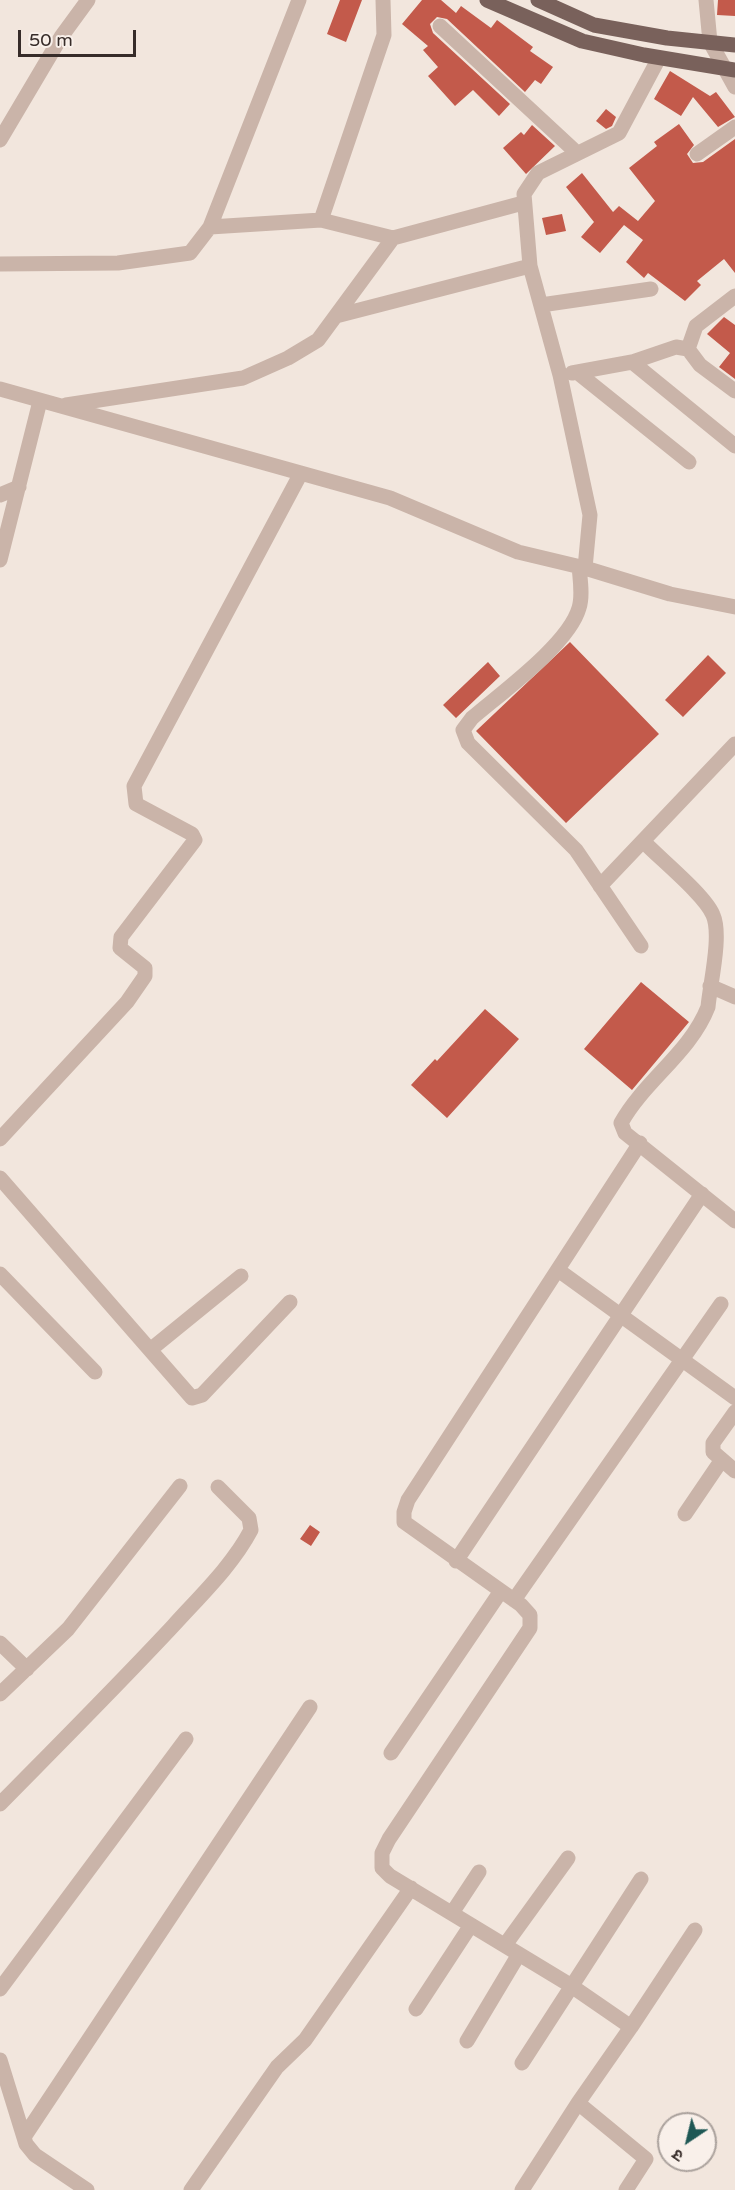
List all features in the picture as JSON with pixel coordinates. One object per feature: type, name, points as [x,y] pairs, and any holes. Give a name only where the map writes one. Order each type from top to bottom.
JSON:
[{"type":"main road","points":[[488,0],[582,41],[659,58],[730,69]]},
{"type":"main road","points":[[538,0],[594,25],[735,45]]},
{"type":"street","points":[[0,141],[61,37],[88,0]]},
{"type":"street","points":[[0,264],[118,263],[190,254],[210,227],[299,0]]},
{"type":"street","points":[[321,219],[384,35],[383,0]]},
{"type":"street","points":[[706,0],[710,42],[730,69],[735,87]]},
{"type":"street","points":[[440,26],[577,153]]},
{"type":"street","points":[[641,946],[576,850],[468,743],[463,730],[472,718],[561,640],[574,622],[580,606],[582,567],[590,515],[560,375],[530,266],[524,194],[538,173],[619,133],[659,58]]},
{"type":"street","points":[[697,154],[735,128]]},
{"type":"street","points":[[210,227],[321,219],[393,238],[523,202]]},
{"type":"street","points":[[59,406],[243,378],[288,358],[318,340],[393,238]]},
{"type":"street","points":[[336,316],[530,266]]},
{"type":"street","points":[[541,305],[651,289]]},
{"type":"street","points":[[688,350],[696,326],[735,296]]},
{"type":"street","points":[[560,375],[632,362],[676,347],[688,350],[700,365],[735,391]]},
{"type":"street","points":[[632,362],[735,446]]},
{"type":"street","points":[[578,373],[689,462]]},
{"type":"street","points":[[0,389],[390,498],[518,552],[582,567],[670,594],[735,607]]},
{"type":"street","points":[[0,560],[40,401]]},
{"type":"street","points":[[0,1139],[127,1002],[145,976],[145,968],[120,948],[122,937],[195,840],[192,834],[136,804],[134,786],[301,473]]},
{"type":"street","points":[[0,495],[19,487]]},
{"type":"street","points":[[600,886],[735,744]]},
{"type":"street","points":[[643,841],[713,914],[716,928],[708,1007],[696,1034],[630,1107],[621,1123],[625,1133],[735,1221]]},
{"type":"street","points":[[710,986],[735,997]]},
{"type":"street","points":[[631,2027],[570,1985],[382,1868],[382,1853],[389,1839],[530,1628],[530,1615],[507,1595],[404,1522],[408,1500],[640,1143]]},
{"type":"street","points":[[0,1178],[192,1398],[197,1398],[290,1302]]},
{"type":"street","points":[[456,1561],[702,1194]]},
{"type":"street","points":[[558,1270],[735,1398]]},
{"type":"street","points":[[0,1274],[95,1372]]},
{"type":"street","points":[[150,1350],[241,1276]]},
{"type":"street","points":[[391,1753],[721,1304]]},
{"type":"street","points":[[735,1413],[713,1443],[713,1452],[735,1471]]},
{"type":"street","points":[[685,1514],[721,1461]]},
{"type":"street","points":[[0,1694],[68,1629],[180,1486]]},
{"type":"street","points":[[0,1804],[144,1657],[211,1584],[246,1540],[252,1530],[249,1518],[218,1487]]},
{"type":"street","points":[[0,1643],[27,1669]]},
{"type":"street","points":[[24,2137],[310,1707]]},
{"type":"street","points":[[0,1989],[186,1739]]},
{"type":"street","points":[[505,1945],[568,1858]]},
{"type":"street","points":[[452,1913],[479,1872]]},
{"type":"street","points":[[522,2063],[570,1985],[641,1879]]},
{"type":"street","points":[[191,2190],[277,2067],[305,2040],[411,1888]]},
{"type":"street","points":[[416,2009],[471,1925]]},
{"type":"street","points":[[522,2190],[695,1930]]},
{"type":"street","points":[[467,2041],[519,1954]]},
{"type":"street","points":[[0,2060],[24,2137],[35,2155],[87,2190]]},
{"type":"street","points":[[578,2103],[646,2159],[626,2190]]},
{"type":"building","points":[[340,0],[362,0],[346,42],[327,34]]},
{"type":"building","points":[[422,0],[441,0],[456,13],[461,6],[491,28],[497,20],[533,47],[530,51],[553,67],[541,84],[535,80],[525,92],[447,19],[437,17],[430,24],[433,33],[510,104],[499,116],[473,90],[455,106],[428,76],[438,67],[423,50],[428,46],[402,24]]},
{"type":"building","points":[[718,0],[735,0],[735,16],[717,15]]},
{"type":"building","points":[[670,71],[710,96],[716,92],[735,117],[718,127],[693,97],[681,116],[654,99]]},
{"type":"building","points":[[606,109],[616,117],[612,126],[606,129],[596,121]]},
{"type":"building","points":[[679,124],[694,145],[687,154],[693,163],[703,162],[735,139],[735,273],[724,259],[697,281],[701,285],[685,301],[648,273],[644,278],[626,262],[643,240],[624,225],[600,253],[581,237],[594,222],[566,187],[582,173],[613,212],[619,206],[638,221],[655,201],[629,168],[657,146],[654,142]]},
{"type":"building","points":[[532,125],[555,146],[526,174],[503,148],[521,132],[524,135]]},
{"type":"building","points":[[562,214],[566,231],[546,235],[542,218]]},
{"type":"building","points":[[724,317],[735,325],[735,379],[719,367],[730,353],[707,334]]},
{"type":"building","points":[[570,642],[659,734],[566,823],[476,731]]},
{"type":"building","points":[[708,655],[726,673],[683,717],[665,700]]},
{"type":"building","points":[[488,662],[500,676],[456,718],[443,705]]},
{"type":"building","points":[[641,982],[689,1022],[632,1090],[584,1049]]},
{"type":"building","points":[[485,1009],[519,1039],[447,1118],[411,1085],[435,1059],[437,1061]]},
{"type":"building","points":[[310,1525],[320,1532],[311,1546],[300,1539]]}]
